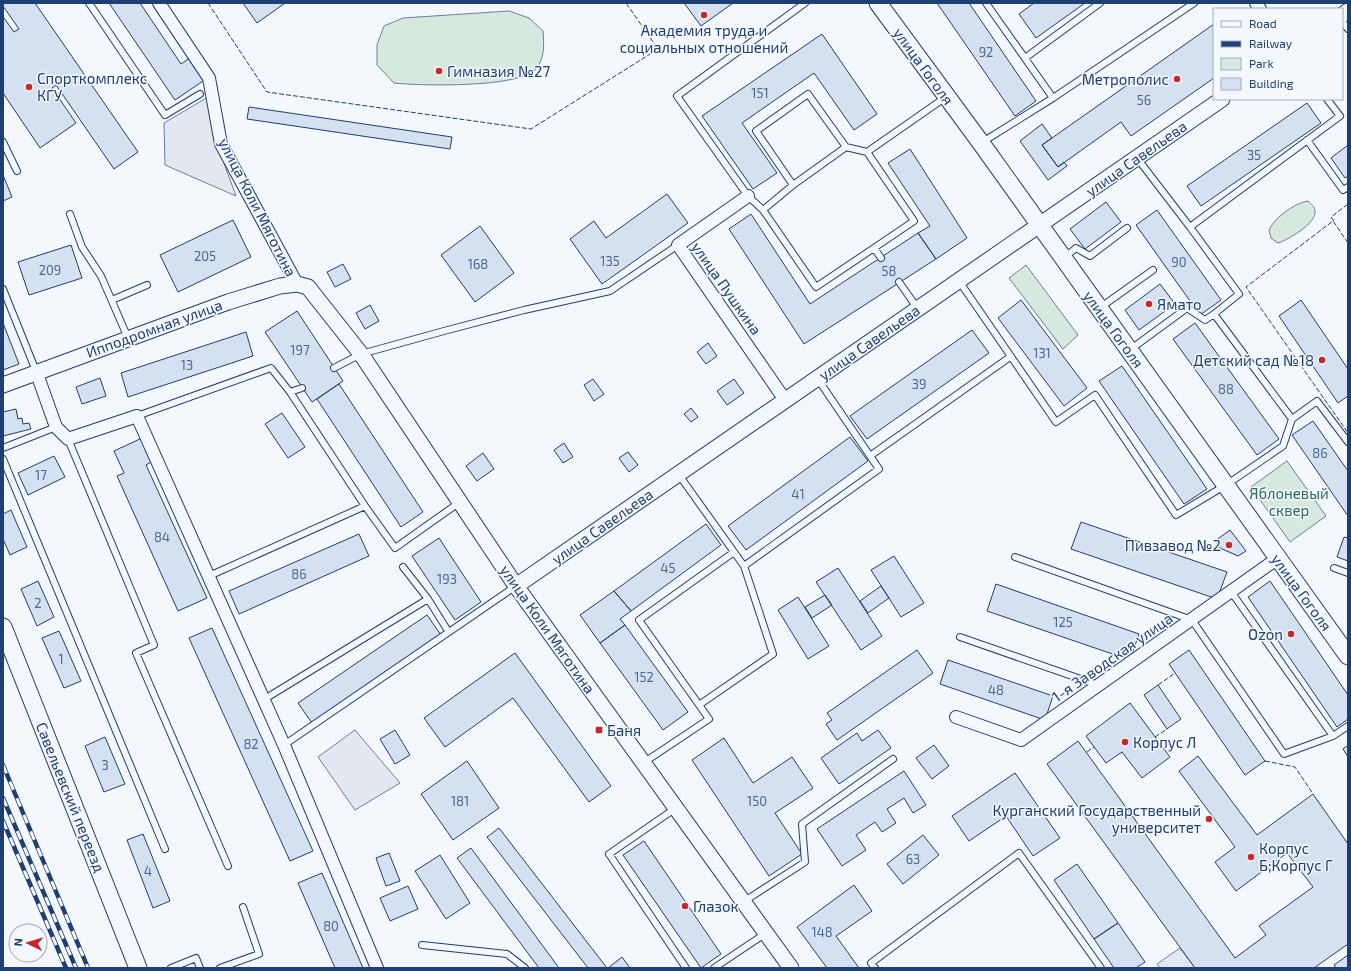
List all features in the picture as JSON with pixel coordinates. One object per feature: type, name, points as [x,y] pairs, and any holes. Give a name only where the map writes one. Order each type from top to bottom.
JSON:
[{"type":"main road","name":"улица Гоголя","points":[[878,3],[981,143],[1348,656]]},
{"type":"main road","name":"Савельевский переезд","points":[[3,627],[138,968]]},
{"type":"street","name":"улица Коли Мяготина","points":[[159,3],[209,78],[221,144],[302,286],[362,354],[516,586],[791,968]]},
{"type":"street","name":"улица Савельева","points":[[516,586],[1221,100]]},
{"type":"street","name":"улица Пушкина","points":[[748,196],[678,246],[786,400]]},
{"type":"street","name":"Ипподромная улица","points":[[3,385],[228,302],[280,286],[302,286]]},
{"type":"street","points":[[36,372],[56,426],[68,439],[137,416],[284,745],[377,968]]},
{"type":"street","name":"1-я Заводская улица","points":[[956,717],[1021,740],[1232,593],[1278,558]]},
{"type":"lane","points":[[89,3],[165,115],[200,94]]},
{"type":"lane","points":[[793,185],[756,131],[808,94],[846,147],[867,152],[914,221],[816,287],[762,210],[748,196],[677,96],[804,3]]},
{"type":"lane","points":[[986,3],[1053,98]]},
{"type":"lane","points":[[1025,58],[1100,3]]},
{"type":"lane","points":[[981,143],[1053,98],[1194,3]]},
{"type":"lane","points":[[867,152],[947,97]]},
{"type":"lane","points":[[1190,227],[1340,116],[1328,100]]},
{"type":"lane","points":[[1307,140],[1343,190],[1348,187]]},
{"type":"lane","points":[[3,142],[17,171]]},
{"type":"lane","points":[[762,210],[793,185],[846,147]]},
{"type":"lane","points":[[1129,350],[1187,308],[1205,320],[1238,294],[1190,227],[1137,158]]},
{"type":"lane","points":[[70,214],[82,247],[101,276],[128,338]]},
{"type":"lane","points":[[1063,258],[1076,248],[1090,256],[1127,228]]},
{"type":"lane","points":[[334,368],[362,354],[524,310],[610,292],[678,246]]},
{"type":"lane","points":[[874,248],[881,258]]},
{"type":"lane","points":[[1099,308],[1153,270]]},
{"type":"lane","points":[[959,281],[1056,422],[1095,395],[1176,515],[1226,485],[1283,446],[1292,419],[1317,401],[1348,442]]},
{"type":"lane","points":[[898,282],[918,308]]},
{"type":"lane","points":[[112,300],[147,285]]},
{"type":"lane","points":[[3,289],[36,372]]},
{"type":"lane","points":[[1214,314],[1292,419]]},
{"type":"lane","points":[[870,456],[1010,357]]},
{"type":"lane","points":[[137,416],[271,368],[290,392],[365,506],[395,548],[461,502]]},
{"type":"lane","points":[[744,566],[879,469],[817,378]]},
{"type":"lane","points":[[290,392],[302,388]]},
{"type":"lane","points":[[3,448],[56,426]]},
{"type":"lane","points":[[68,439],[154,646],[136,653],[228,866]]},
{"type":"lane","points":[[3,459],[165,849]]},
{"type":"lane","points":[[678,474],[744,566],[773,654],[699,705]]},
{"type":"lane","points":[[209,576],[365,506]]},
{"type":"lane","points":[[643,763],[709,719],[639,620],[734,552]]},
{"type":"lane","points":[[1015,557],[1192,620],[1284,754],[1333,736],[1348,726]]},
{"type":"lane","points":[[403,567],[428,599],[448,631]]},
{"type":"lane","points":[[1334,568],[1348,573]]},
{"type":"lane","points":[[284,745],[448,631],[516,586]]},
{"type":"lane","points":[[1232,593],[1333,736]]},
{"type":"lane","points":[[263,700],[428,599]]},
{"type":"lane","points":[[960,637],[1098,685]]},
{"type":"lane","points":[[743,902],[806,862],[802,824],[892,759]]},
{"type":"lane","points":[[676,808],[609,854],[686,968]]},
{"type":"lane","points":[[875,968],[872,963],[1019,853],[1101,968]]},
{"type":"lane","points":[[220,968],[259,954],[243,907]]},
{"type":"lane","points":[[714,968],[766,933]]},
{"type":"lane","points":[[422,944],[507,954],[525,968]]},
{"type":"lane","points":[[171,968],[196,958],[200,968]]},
{"type":"green space","points":[[509,11],[529,18],[543,31],[544,46],[541,60],[536,69],[526,75],[511,80],[491,83],[446,85],[407,84],[394,83],[377,65],[377,45],[384,26],[403,18]]},
{"type":"green space","points":[[1308,201],[1314,207],[1315,211],[1314,216],[1307,226],[1295,235],[1278,243],[1271,238],[1269,230],[1276,220],[1286,211]]},
{"type":"green space","points":[[1026,265],[1078,335],[1063,349],[1009,278]]},
{"type":"green space","name":"Яблоневый сквер","points":[[1287,461],[1326,516],[1290,542],[1251,487]]},
{"type":"shaded area","points":[[208,97],[217,144],[236,196],[165,165],[164,123]]},
{"type":"shaded area","points":[[355,730],[400,783],[355,810],[318,757]]},
{"type":"shaded area","points":[[1180,948],[1195,968],[1160,968],[1157,964]]},
{"type":"building","name":"Спорткомплекс КГУ","points":[[3,3],[35,3],[138,152],[114,169],[56,85],[52,88],[76,123],[40,148],[3,93],[3,19],[4,18],[14,32],[19,29],[3,6]]},
{"type":"building","points":[[109,3],[140,3],[181,64],[191,57],[206,79],[175,100]]},
{"type":"building","points":[[243,3],[285,3],[257,23]]},
{"type":"building","name":"Академия труда и социальных отношений","points":[[684,3],[733,3],[701,26]]},
{"type":"building","points":[[937,3],[969,3],[1036,101],[1015,116]]},
{"type":"building","points":[[1034,3],[1085,3],[1036,38],[1019,14]]},
{"type":"building","points":[[1213,25],[1213,79],[1131,136],[1121,122],[1058,167],[1042,145]]},
{"type":"building","points":[[822,34],[877,114],[854,130],[814,73],[742,123],[777,173],[753,189],[702,116]]},
{"type":"building","points":[[1307,103],[1321,123],[1201,206],[1187,186]]},
{"type":"building","points":[[249,107],[452,137],[450,149],[247,119]]},
{"type":"building","points":[[1042,124],[1052,138],[1042,145],[1058,167],[1064,162],[1067,166],[1048,180],[1020,141]]},
{"type":"building","points":[[1348,145],[1348,176],[1345,178],[1331,158]]},
{"type":"building","points":[[910,149],[967,238],[936,259],[918,233],[930,226],[888,163]]},
{"type":"building","points":[[3,175],[12,197],[3,201]]},
{"type":"building","points":[[667,194],[688,223],[602,284],[570,239],[594,221],[606,238]]},
{"type":"building","points":[[1106,202],[1121,222],[1085,249],[1070,229]]},
{"type":"building","points":[[1157,210],[1221,300],[1200,315],[1136,225]]},
{"type":"building","points":[[751,214],[810,304],[918,233],[936,259],[804,344],[729,229]]},
{"type":"building","points":[[233,220],[251,257],[178,292],[160,255]]},
{"type":"building","points":[[480,226],[514,273],[475,302],[441,255]]},
{"type":"building","points":[[71,245],[82,278],[29,295],[18,262]]},
{"type":"building","points":[[343,264],[351,279],[335,287],[327,272]]},
{"type":"building","points":[[1160,284],[1175,304],[1139,330],[1125,310]]},
{"type":"building","points":[[1021,300],[1087,388],[1064,406],[998,318]]},
{"type":"building","points":[[1301,300],[1348,369],[1348,396],[1338,403],[1279,316]]},
{"type":"building","points":[[370,305],[379,321],[365,329],[356,313]]},
{"type":"building","points":[[297,311],[343,381],[312,402],[265,332]]},
{"type":"building","points":[[3,323],[19,364],[3,370]]},
{"type":"building","points":[[1195,323],[1279,439],[1257,455],[1173,339]]},
{"type":"building","points":[[972,330],[989,353],[867,439],[850,416]]},
{"type":"building","points":[[246,332],[253,356],[128,397],[121,373]]},
{"type":"building","points":[[708,343],[717,356],[706,364],[697,352]]},
{"type":"building","points":[[1122,366],[1207,489],[1184,504],[1099,381]]},
{"type":"building","points":[[100,378],[106,396],[82,404],[76,387]]},
{"type":"building","points":[[593,379],[604,394],[594,401],[584,385]]},
{"type":"building","points":[[734,379],[744,393],[727,405],[717,391]]},
{"type":"building","points":[[339,384],[423,512],[401,527],[317,399]]},
{"type":"building","points":[[691,408],[698,417],[691,422],[684,414]]},
{"type":"building","points":[[16,409],[18,419],[22,418],[23,424],[29,423],[31,429],[3,436],[3,412]]},
{"type":"building","points":[[282,413],[305,447],[288,458],[265,424]]},
{"type":"building","points":[[1313,421],[1348,471],[1348,516],[1292,435]]},
{"type":"building","points":[[850,437],[868,461],[746,550],[728,526]]},
{"type":"building","points":[[142,438],[153,461],[146,465],[207,598],[178,611],[117,476],[124,473],[114,451]]},
{"type":"building","points":[[564,443],[573,457],[563,463],[554,450]]},
{"type":"building","points":[[628,452],[638,465],[629,472],[619,458]]},
{"type":"building","points":[[483,453],[494,469],[477,481],[466,466]]},
{"type":"building","points":[[54,456],[65,477],[28,495],[18,473]]},
{"type":"building","points":[[11,510],[27,547],[10,555],[3,539],[3,514]]},
{"type":"building","points":[[1081,522],[1227,572],[1217,599],[1071,549]]},
{"type":"building","points":[[706,524],[721,545],[631,611],[614,591]]},
{"type":"building","name":"Пивзавод №2","points":[[1230,530],[1246,551],[1238,556],[1220,548],[1215,541]]},
{"type":"building","points":[[359,534],[369,556],[239,614],[229,591]]},
{"type":"building","points":[[1344,537],[1348,538],[1348,561],[1337,557]]},
{"type":"building","points":[[439,538],[481,602],[455,620],[412,556]]},
{"type":"building","points":[[894,556],[924,603],[901,617],[871,570]]},
{"type":"building","points":[[838,568],[882,636],[861,650],[816,582]]},
{"type":"building","points":[[38,581],[54,617],[37,626],[21,589]]},
{"type":"building","points":[[1270,581],[1348,695],[1348,719],[1337,727],[1248,597]]},
{"type":"building","points":[[996,584],[1139,634],[1130,660],[987,611]]},
{"type":"building","points":[[881,586],[889,598],[868,613],[860,601]]},
{"type":"building","points":[[614,591],[631,611],[620,619],[625,625],[600,643],[580,615]]},
{"type":"building","points":[[825,595],[832,605],[812,618],[805,607]]},
{"type":"building","points":[[798,597],[829,646],[808,659],[778,610]]},
{"type":"building","points":[[427,615],[441,635],[312,723],[298,703]]},
{"type":"building","points":[[625,625],[688,712],[663,730],[600,643]]},
{"type":"building","points":[[212,628],[313,851],[290,861],[189,638]]},
{"type":"building","points":[[59,631],[81,681],[64,688],[42,638]]},
{"type":"building","points":[[917,650],[933,673],[837,740],[826,724],[832,720],[827,713]]},
{"type":"building","points":[[1189,650],[1265,761],[1245,775],[1169,664]]},
{"type":"building","points":[[515,653],[611,786],[589,802],[513,698],[445,747],[424,718]]},
{"type":"building","points":[[948,660],[1053,696],[1045,720],[940,684]]},
{"type":"building","points":[[1158,685],[1181,719],[1167,729],[1144,695]]},
{"type":"building","name":"Корпус Л","points":[[1130,703],[1170,757],[1142,778],[1122,752],[1106,763],[1086,736]]},
{"type":"building","points":[[395,730],[410,755],[395,764],[380,739]]},
{"type":"building","points":[[878,730],[891,748],[839,784],[821,758],[857,733],[862,741]]},
{"type":"building","points":[[105,737],[125,784],[104,792],[85,746]]},
{"type":"building","points":[[724,738],[753,783],[792,757],[813,788],[775,813],[802,854],[769,876],[692,760]]},
{"type":"building","name":"Корпус Б;Корпус Г","points":[[1078,741],[1235,958],[1266,935],[1259,926],[1313,887],[1287,853],[1236,891],[1215,862],[1235,847],[1179,771],[1198,756],[1257,835],[1313,794],[1348,844],[1348,944],[1314,968],[1195,968],[1047,764]]},
{"type":"building","points":[[934,745],[949,766],[932,779],[916,758]]},
{"type":"building","points":[[1348,745],[1348,757],[1343,749]]},
{"type":"building","points":[[467,761],[499,808],[453,840],[421,794]]},
{"type":"building","points":[[904,771],[926,805],[913,813],[904,798],[887,809],[896,823],[882,832],[875,822],[856,835],[866,850],[842,866],[817,829]]},
{"type":"building","points":[[1015,773],[1060,838],[1033,856],[1006,816],[969,841],[952,816]]},
{"type":"building","points":[[499,828],[607,968],[588,968],[487,837]]},
{"type":"building","points":[[143,834],[170,901],[153,908],[127,840]]},
{"type":"building","points":[[923,835],[939,855],[903,884],[887,864]]},
{"type":"building","points":[[644,841],[721,954],[701,968],[623,855]]},
{"type":"building","points":[[471,848],[559,968],[539,968],[457,858]]},
{"type":"building","points":[[389,853],[400,881],[386,886],[376,858]]},
{"type":"building","points":[[440,855],[470,903],[446,919],[415,871]]},
{"type":"building","points":[[1077,864],[1118,923],[1094,939],[1054,880]]},
{"type":"building","points":[[322,873],[363,968],[335,968],[298,883]]},
{"type":"building","points":[[854,885],[872,911],[836,936],[859,968],[827,968],[797,927]]},
{"type":"building","points":[[408,886],[418,909],[390,921],[380,898]]},
{"type":"building","points":[[1118,923],[1145,962],[1136,968],[1114,968],[1094,939]]},
{"type":"building","points":[[1348,955],[1348,968],[1336,968],[1334,965]]},
{"type":"building","points":[[622,957],[630,968],[608,968]]},
{"type":"railway","points":[[3,765],[88,968]]},
{"type":"railway","points":[[3,798],[76,968]]},
{"type":"railway","points":[[3,821],[66,968]]},
{"type":"fence","points":[[208,3],[267,92],[531,129],[658,49],[626,3]]},
{"type":"fence","points":[[1334,221],[1331,217],[1348,204]]},
{"type":"fence","points":[[1348,243],[1333,221],[1246,287],[1348,433]]},
{"type":"fence","points":[[1158,685],[1175,673]]},
{"type":"fence","points":[[1155,737],[1167,729]]},
{"type":"fence","points":[[1087,752],[1094,747]]},
{"type":"fence","points":[[1265,761],[1295,767],[1313,794]]},
{"type":"place","name":"Академия труда и социальных отношений","points":[[704,15]]},
{"type":"place","name":"Гимназия №27","points":[[439,71]]},
{"type":"place","name":"Метрополис","points":[[1177,79]]},
{"type":"place","name":"Спорткомплекс КГУ","points":[[29,87]]},
{"type":"place","name":"Ямато","points":[[1149,304]]},
{"type":"place","name":"Детский сад №18","points":[[1322,360]]},
{"type":"place","name":"Пивзавод №2","points":[[1229,545]]},
{"type":"place","name":"Ozon","points":[[1291,634]]},
{"type":"place","name":"Баня","points":[[599,730]]},
{"type":"place","name":"Корпус Л","points":[[1125,742]]},
{"type":"place","name":"Курганский Государственный университет","points":[[1209,819]]},
{"type":"place","name":"Корпус Б;Корпус Г","points":[[1251,857]]},
{"type":"place","name":"Глазок","points":[[685,906]]}]
